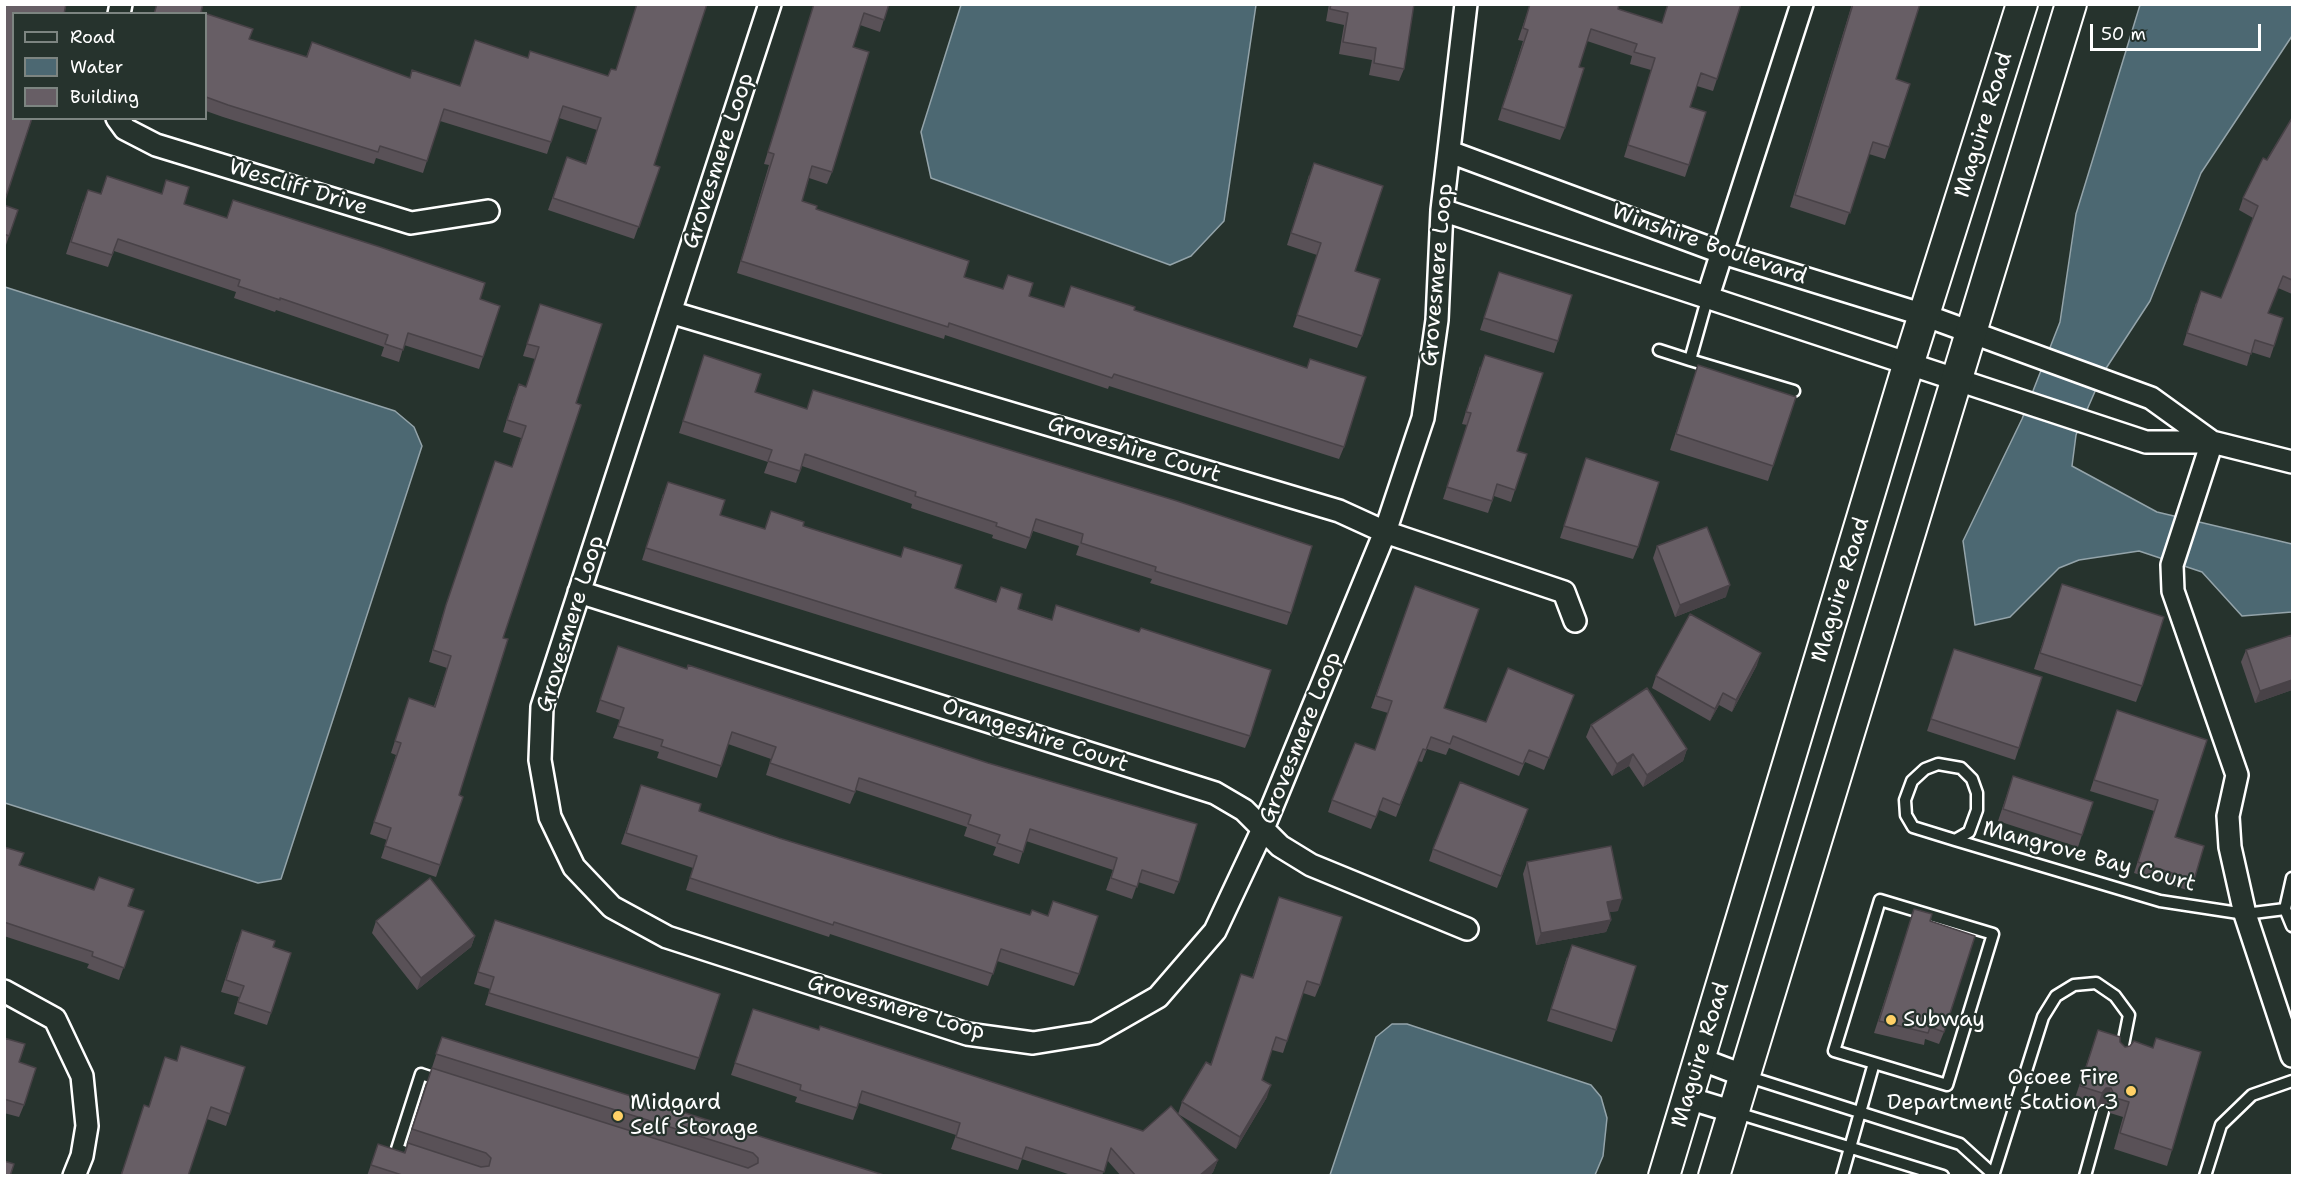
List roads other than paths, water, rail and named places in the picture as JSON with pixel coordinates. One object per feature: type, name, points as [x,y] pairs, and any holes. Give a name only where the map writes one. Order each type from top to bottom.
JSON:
[{"type":"main road","name":"Maguire Road","points":[[1664,1176],[1909,362],[2022,4]]},
{"type":"main road","points":[[1714,1176],[1969,332],[2071,4]]},
{"type":"street","name":"Grovesmere Loop","points":[[770,4],[542,707],[540,760],[550,817],[574,867],[612,907],[667,937],[967,1034],[1033,1042],[1095,1033],[1158,997],[1215,931],[1262,831],[1385,532],[1423,418],[1437,320],[1442,210],[1466,4]]},
{"type":"street","points":[[1708,296],[1802,4]]},
{"type":"street","name":"Wescliff Drive","points":[[118,120],[125,129],[156,145],[411,223],[488,210]]},
{"type":"street","name":"Winshire Boulevard","points":[[1450,152],[1723,253],[1924,315],[2151,398],[2212,442]]},
{"type":"street","points":[[1442,210],[1909,362],[1955,380],[2146,442],[2212,442],[2292,462]]},
{"type":"street","name":"Groveshire Court","points":[[670,312],[1339,510],[1385,532],[1564,591],[1575,621]]},
{"type":"street","points":[[2212,442],[2172,565],[2173,591],[2237,776],[2228,816],[2230,847],[2245,915],[2292,1056]]},
{"type":"street","name":"Orangeshire Court","points":[[579,592],[1215,793],[1244,810],[1262,831],[1280,846],[1311,865],[1467,929]]},
{"type":"street","points":[[4,991],[56,1019],[82,1076],[87,1126],[82,1156],[74,1176]]},
{"type":"street","points":[[1700,1059],[1745,1076]]},
{"type":"street","points":[[1688,1098],[1734,1112]]},
{"type":"lane","points":[[1690,360],[1708,296]]},
{"type":"lane","points":[[1659,350],[1794,391]]},
{"type":"lane","name":"Mangrove Bay Court","points":[[1955,840],[1969,832],[1977,810],[1977,793],[1972,779],[1961,768],[1938,764],[1925,769],[1912,781],[1905,800],[1906,815],[1913,826],[1955,840],[2160,901],[2245,915],[2285,909]]},
{"type":"lane","points":[[2292,878],[2285,909],[2292,926]]},
{"type":"lane","points":[[1880,900],[1993,934],[1947,1085],[1874,1063],[1834,1051],[1880,900]]},
{"type":"lane","points":[[1745,1076],[1960,1144],[1991,1175],[2043,1017],[2056,996],[2074,985],[2096,983],[2115,996],[2129,1015],[2121,1055]]},
{"type":"lane","points":[[1842,1176],[1874,1063]]},
{"type":"lane","points":[[427,1159],[397,1149],[421,1074],[454,1084]]},
{"type":"lane","points":[[2205,1176],[2221,1125],[2252,1095],[2292,1081]]},
{"type":"lane","points":[[2085,1176],[2103,1111]]},
{"type":"lane","points":[[1734,1112],[1943,1176]]},
{"type":"water","points":[[961,5],[1256,5],[1224,221],[1191,256],[1170,265],[931,178],[921,132]]},
{"type":"water","points":[[2140,5],[2292,5],[2292,36],[2201,173],[2150,301],[2103,373],[2076,435],[2072,466],[2157,512],[2292,544],[2292,612],[2242,616],[2202,572],[2139,551],[2079,560],[2059,568],[2010,617],[1975,625],[1963,541],[2022,419],[2060,322],[2076,214]]},
{"type":"water","points":[[5,287],[395,411],[414,427],[422,446],[281,879],[258,883],[5,803]]},
{"type":"water","points":[[1392,1024],[1407,1024],[1591,1085],[1601,1097],[1607,1118],[1603,1156],[1595,1175],[1330,1175],[1376,1037]]},
{"type":"place","name":"Subway","points":[[1891,1020]]},
{"type":"place","name":"Ocoee Fire Department Station 3","points":[[2131,1091]]},
{"type":"place","name":"Midgard Self Storage","points":[[618,1116]]}]
